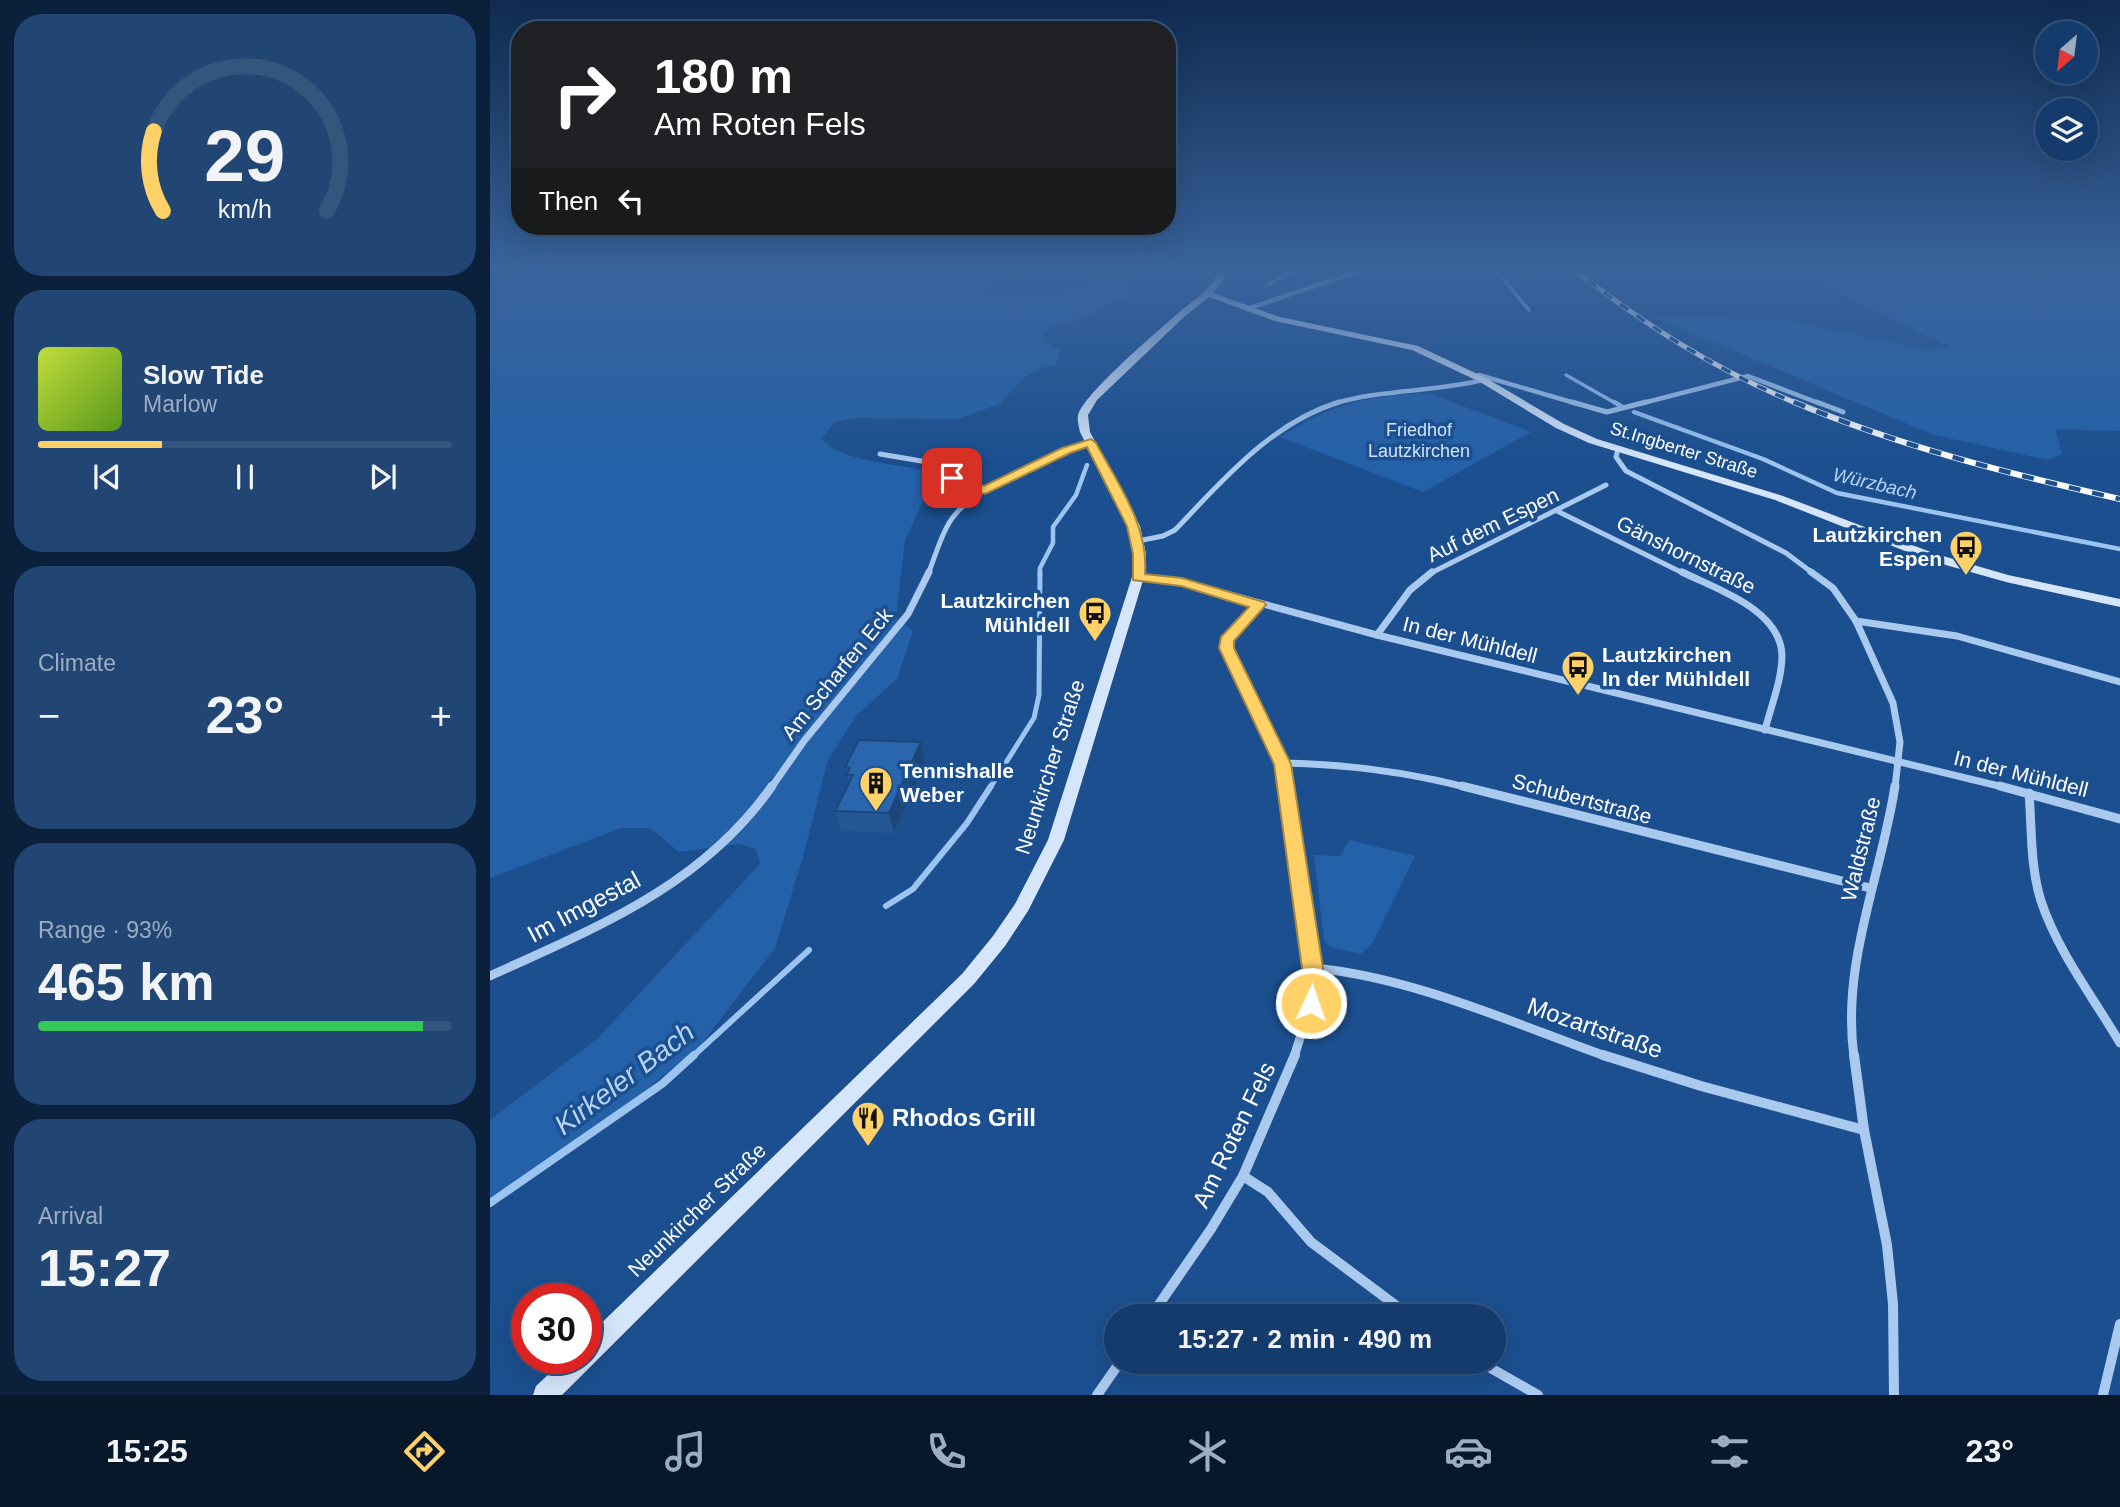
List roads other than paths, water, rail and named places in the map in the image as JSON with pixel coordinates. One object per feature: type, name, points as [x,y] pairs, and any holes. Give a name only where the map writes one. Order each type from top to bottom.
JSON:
[{"type":"main road","name":"Neunkircher Straße","points":[[602,1339],[935,1012],[999,942],[1041,873],[1056,840],[1138,577],[1138,541],[1134,526],[1091,443],[1083,422],[1086,407],[1165,333]]},
{"type":"main road","name":"St.Ingberter Straße","points":[[1343,333],[1415,348],[1483,380],[1577,434],[1618,449],[1779,498],[1945,561],[2006,578],[2120,603]]},
{"type":"main road","name":"Neunkircher Straße","points":[[545,1395],[567,1374]]},
{"type":"street","points":[[1471,374],[1607,412],[1748,376],[1843,412]]},
{"type":"street","points":[[1138,541],[1163,536],[1175,530],[1248,454],[1314,412],[1353,397],[1448,389],[1483,380]]},
{"type":"street","name":"Am Scharfen Eck","points":[[694,868],[723,845],[749,818],[803,742],[897,629],[919,598],[950,522],[985,490],[1066,450],[1091,443]]},
{"type":"street","name":"Waldstraße","points":[[1618,449],[1616,457],[1626,471],[1751,534],[1813,570],[1833,588],[1856,621],[1893,703],[1898,724],[1899,762],[1890,820],[1870,888],[1857,946],[1852,1044],[1864,1130],[1887,1245],[1893,1304],[1894,1395]]},
{"type":"street","points":[[880,454],[939,464],[957,482],[985,490]]},
{"type":"street","name":"Auf dem Espen","points":[[1377,635],[1421,579],[1454,558],[1557,511],[1606,485]]},
{"type":"street","name":"Gänshornstraße","points":[[1557,511],[1758,610],[1772,624],[1783,650],[1765,730]]},
{"type":"street","name":"In der Mühldell","points":[[1138,577],[1182,582],[1258,605],[2029,793],[2120,819]]},
{"type":"street","name":"Am Roten Fels","points":[[1159,1304],[1211,1229],[1243,1176],[1301,1041],[1311,1003],[1312,968],[1282,764],[1226,648],[1227,640],[1258,605]]},
{"type":"street","points":[[1856,621],[1892,624],[1974,640],[2120,682]]},
{"type":"street","name":"Schubertstraße","points":[[1282,764],[1328,764],[1431,778],[1870,888]]},
{"type":"street","points":[[2029,793],[2035,870],[2041,899],[2050,923],[2120,1043]]},
{"type":"street","name":"Im Imgestal","points":[[490,976],[611,917],[694,868]]},
{"type":"street","name":"Mozartstraße","points":[[1312,968],[1351,971],[1423,991],[1650,1070],[1864,1130]]},
{"type":"street","points":[[1243,1176],[1268,1192],[1311,1242],[1394,1304]]},
{"type":"street","points":[[2103,1395],[2120,1324]]},
{"type":"street","points":[[1097,1395],[1112,1374]]},
{"type":"street","points":[[1501,1374],[1538,1395]]},
{"type":"waterway","name":"Würzbach","points":[[1566,375],[1617,404]]},
{"type":"waterway","name":"Würzbach","points":[[1614,402],[1621,406]]},
{"type":"waterway","name":"Würzbach","points":[[1634,412],[1763,459],[1837,493],[2120,549]]},
{"type":"waterway","name":"Kirkeler Bach","points":[[1040,572],[1053,543],[1053,527],[1076,495],[1087,465]]},
{"type":"waterway","name":"Kirkeler Bach","points":[[990,788],[1034,718],[1039,695],[1040,572]]},
{"type":"waterway","name":"Kirkeler Bach","points":[[886,906],[913,889],[967,823],[991,786]]},
{"type":"waterway","name":"Kirkeler Bach","points":[[692,1057],[809,950]]},
{"type":"waterway","name":"Kirkeler Bach","points":[[490,1203],[662,1084],[694,1055]]},
{"type":"railway","points":[[1663,333],[1737,376],[1798,404]]},
{"type":"railway","points":[[1794,402],[1955,458],[2120,499]]},
{"type":"place","name":"Lautzkirchen Espen","points":[[1966,577]]},
{"type":"place","name":"Lautzkirchen Mühldell","points":[[1095,643]]},
{"type":"place","name":"Lautzkirchen In der Mühldell","points":[[1578,697]]},
{"type":"place","name":"Tennishalle Weber","points":[[876,813]]},
{"type":"place","name":"Rhodos Grill","points":[[868,1148]]},
{"type":"park label","name":"Friedhof Lautzkirchen","points":[[1419,440]]}]
